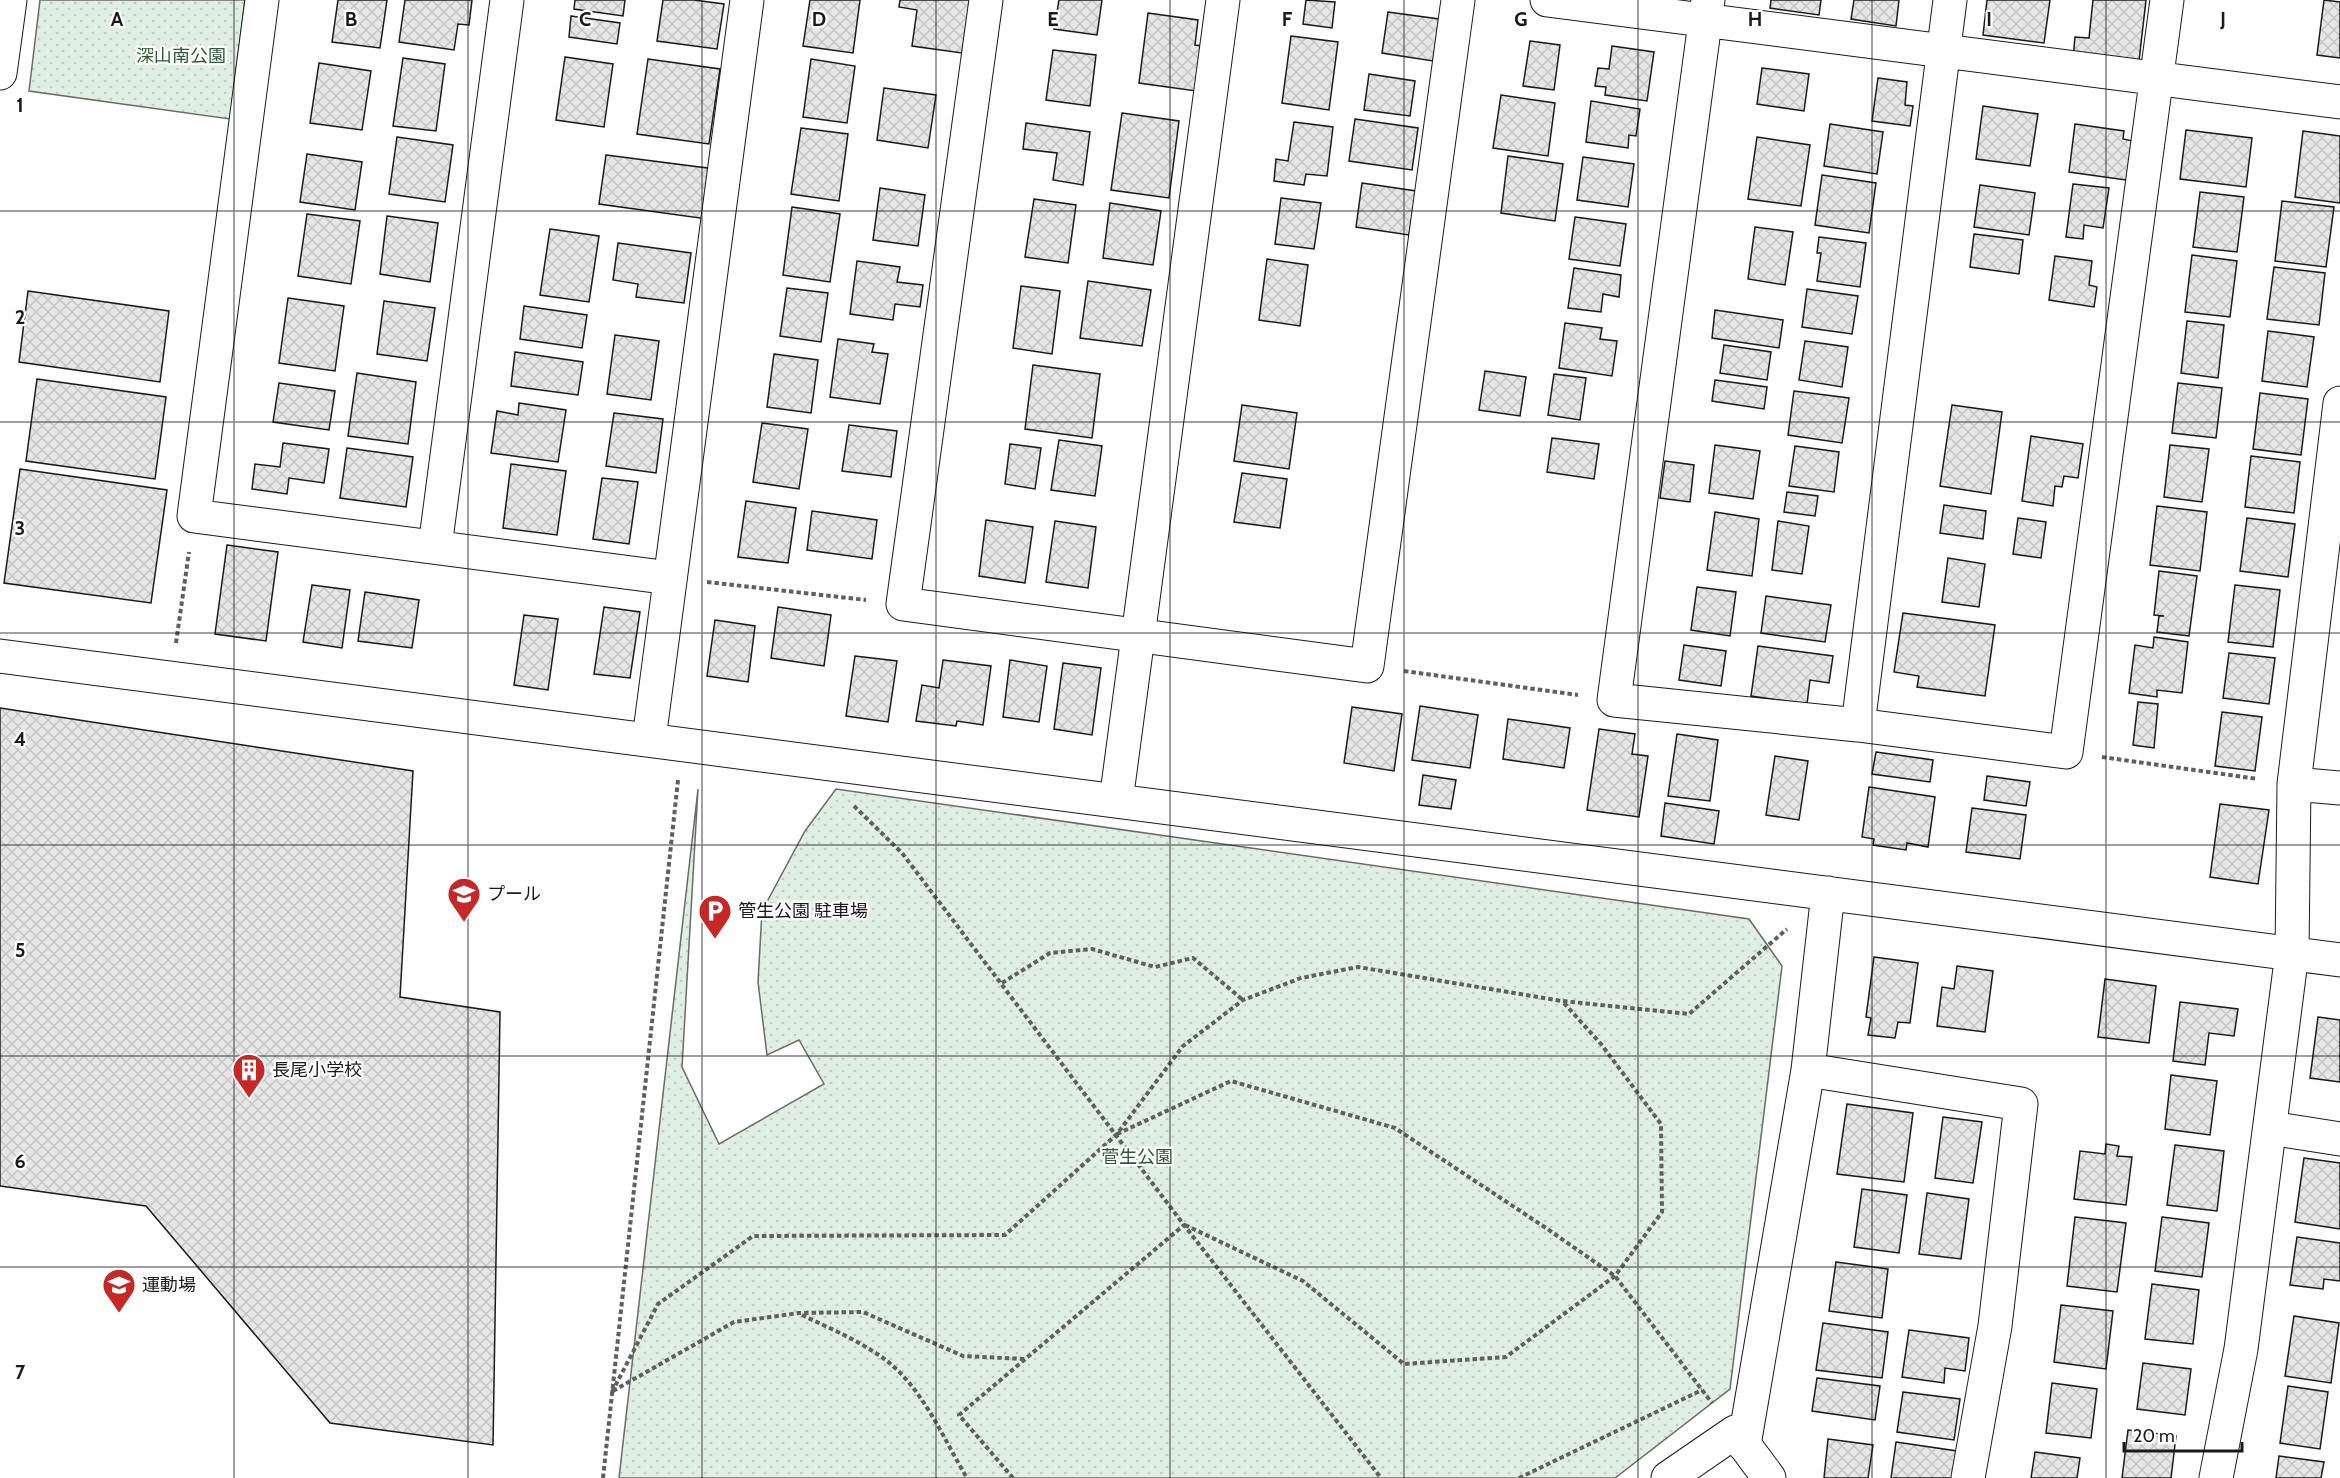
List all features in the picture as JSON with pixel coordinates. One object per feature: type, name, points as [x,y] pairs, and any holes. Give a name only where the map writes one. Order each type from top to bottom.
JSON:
[{"type":"street","points":[[0,74],[10,0]]},
{"type":"street","points":[[262,0],[194,516],[670,578]]},
{"type":"street","points":[[435,547],[507,0]]},
{"type":"street","points":[[649,739],[747,0]]},
{"type":"street","points":[[986,0],[903,604],[1367,666],[1458,0]]},
{"type":"street","points":[[1116,801],[1223,0]]},
{"type":"street","points":[[1547,0],[1706,10],[1943,51],[2340,102]]},
{"type":"street","points":[[1858,725],[1950,0]]},
{"type":"street","points":[[1706,10],[1614,700],[1858,725],[2066,752],[2167,0]]},
{"type":"street","points":[[2216,1478],[2241,1349],[2292,953],[2294,784],[2340,403]]},
{"type":"street","points":[[0,656],[2340,960]]},
{"type":"street","points":[[2294,784],[2340,788]]},
{"type":"street","points":[[1769,1478],[1739,1438],[1808,1071],[1828,893]]},
{"type":"street","points":[[1808,1071],[2021,1104],[1995,1326],[1968,1478]]},
{"type":"street","points":[[2270,1128],[2340,1138]]},
{"type":"street","points":[[1668,1478],[1739,1438]]},
{"type":"path","points":[[171,677],[194,516]]},
{"type":"path","points":[[670,578],[903,604]]},
{"type":"path","points":[[1367,666],[1614,700]]},
{"type":"path","points":[[603,1478],[682,744]]},
{"type":"path","points":[[2066,752],[2294,784]]},
{"type":"path","points":[[852,805],[902,853],[1184,1225],[1381,1478]]},
{"type":"path","points":[[612,1392],[658,1304],[753,1236],[1005,1235],[1117,1134],[1183,1046],[1243,1000],[1301,978],[1358,966],[1562,1001],[1689,1014],[1828,893]]},
{"type":"path","points":[[1002,983],[1050,953],[1092,949],[1155,967],[1193,958],[1243,1000]]},
{"type":"path","points":[[1184,1225],[1303,1281],[1404,1364],[1506,1357],[1615,1276],[1662,1212],[1661,1124],[1601,1044],[1562,1001]]},
{"type":"path","points":[[1117,1134],[1231,1081],[1395,1128],[1615,1276],[1739,1438]]},
{"type":"path","points":[[1013,1478],[959,1414],[1184,1225]]},
{"type":"path","points":[[612,1392],[734,1322],[799,1313],[862,1312],[963,1356],[1025,1359]]},
{"type":"path","points":[[799,1313],[861,1343],[885,1359],[917,1393],[967,1478]]},
{"type":"path","points":[[1519,1478],[1702,1390]]},
{"type":"green space","name":"深山南公園","points":[[40,0],[245,0],[230,119],[29,91]]},
{"type":"green space","name":"菅生公園","points":[[698,789],[682,1067],[719,1144],[824,1084],[799,1040],[767,1055],[758,982],[762,911],[805,831],[836,789],[1749,919],[1782,966],[1730,1389],[1615,1478],[619,1478]]},
{"type":"building","points":[[338,0],[387,0],[380,48],[332,42]]},
{"type":"building","points":[[405,0],[472,0],[469,25],[458,24],[454,50],[399,42]]},
{"type":"building","points":[[575,0],[625,0],[623,16],[574,9]]},
{"type":"building","points":[[663,0],[694,0],[724,4],[717,49],[657,41]]},
{"type":"building","points":[[810,0],[860,0],[853,53],[803,46]]},
{"type":"building","points":[[900,0],[970,0],[962,53],[912,46],[917,10],[899,7]]},
{"type":"building","points":[[1059,0],[1102,0],[1097,35],[1054,29]]},
{"type":"building","points":[[1306,0],[1335,2],[1332,28],[1303,24]]},
{"type":"building","points":[[1771,0],[1821,0],[1819,15],[1770,8]]},
{"type":"building","points":[[1854,0],[1899,0],[1896,26],[1851,19]]},
{"type":"building","points":[[1987,0],[2050,0],[2044,43],[1983,35]]},
{"type":"building","points":[[2093,0],[2146,0],[2139,61],[2073,59],[2075,37],[2089,38]]},
{"type":"building","points":[[2324,0],[2340,2],[2340,58],[2317,55]]},
{"type":"building","points":[[1388,12],[1439,19],[1433,61],[1382,53]]},
{"type":"building","points":[[1148,13],[1198,20],[1195,45],[1203,46],[1196,91],[1139,83]]},
{"type":"building","points":[[571,16],[620,23],[617,44],[569,37]]},
{"type":"building","points":[[1291,36],[1338,42],[1329,110],[1282,103]]},
{"type":"building","points":[[1530,41],[1560,45],[1554,90],[1523,86]]},
{"type":"building","points":[[1612,46],[1654,52],[1647,101],[1605,95],[1606,87],[1595,86],[1598,68],[1609,69]]},
{"type":"building","points":[[1053,50],[1096,55],[1090,106],[1046,100]]},
{"type":"building","points":[[565,57],[613,64],[604,127],[556,120]]},
{"type":"building","points":[[403,58],[445,64],[436,131],[393,126]]},
{"type":"building","points":[[648,59],[720,69],[709,144],[637,134]]},
{"type":"building","points":[[811,59],[855,66],[847,123],[803,117]]},
{"type":"building","points":[[319,63],[371,71],[362,130],[310,123]]},
{"type":"building","points":[[1762,68],[1809,74],[1804,111],[1757,104]]},
{"type":"building","points":[[1369,74],[1415,81],[1410,116],[1364,110]]},
{"type":"building","points":[[1878,78],[1907,82],[1905,105],[1913,106],[1910,126],[1872,121]]},
{"type":"building","points":[[884,88],[936,95],[928,148],[877,140]]},
{"type":"building","points":[[1501,95],[1555,103],[1548,156],[1493,148]]},
{"type":"building","points":[[1591,101],[1640,109],[1636,136],[1629,135],[1628,148],[1586,142]]},
{"type":"building","points":[[1983,106],[2038,114],[2030,166],[1976,159]]},
{"type":"building","points":[[1122,113],[1179,121],[1169,198],[1111,190]]},
{"type":"building","points":[[1355,119],[1418,128],[1412,170],[1349,161]]},
{"type":"building","points":[[1294,122],[1333,127],[1327,176],[1306,174],[1304,185],[1274,181],[1276,159],[1288,161]]},
{"type":"building","points":[[1026,123],[1090,132],[1083,185],[1053,180],[1057,153],[1023,149]]},
{"type":"building","points":[[1830,124],[1883,132],[1877,174],[1824,166]]},
{"type":"building","points":[[2075,124],[2124,131],[2123,139],[2138,142],[2133,181],[2069,172]]},
{"type":"building","points":[[801,128],[848,134],[839,201],[791,194]]},
{"type":"building","points":[[2186,130],[2252,138],[2246,187],[2180,179]]},
{"type":"building","points":[[2303,131],[2340,136],[2340,203],[2295,197]]},
{"type":"building","points":[[397,137],[453,145],[445,202],[389,194]]},
{"type":"building","points":[[1757,137],[1810,145],[1801,206],[1748,199]]},
{"type":"building","points":[[307,154],[362,162],[355,210],[300,202]]},
{"type":"building","points":[[606,155],[715,169],[707,219],[599,204]]},
{"type":"building","points":[[1508,156],[1563,164],[1555,221],[1501,213]]},
{"type":"building","points":[[1583,157],[1634,164],[1628,207],[1577,200]]},
{"type":"building","points":[[1822,175],[1876,183],[1869,233],[1815,225]]},
{"type":"building","points":[[1362,183],[1416,191],[1409,235],[1356,227]]},
{"type":"building","points":[[2073,184],[2109,188],[2103,228],[2084,225],[2083,239],[2066,237]]},
{"type":"building","points":[[1980,185],[2035,193],[2029,235],[1974,227]]},
{"type":"building","points":[[880,188],[925,195],[918,246],[873,240]]},
{"type":"building","points":[[2200,192],[2244,197],[2237,252],[2193,247]]},
{"type":"building","points":[[1281,198],[1321,203],[1314,249],[1275,244]]},
{"type":"building","points":[[1034,199],[1076,205],[1068,263],[1025,257]]},
{"type":"building","points":[[2282,201],[2334,207],[2326,267],[2275,261]]},
{"type":"building","points":[[1110,203],[1161,211],[1153,265],[1103,258]]},
{"type":"building","points":[[792,207],[840,214],[830,282],[783,275]]},
{"type":"building","points":[[307,214],[360,221],[351,284],[298,276]]},
{"type":"building","points":[[387,216],[438,223],[430,282],[380,274]]},
{"type":"building","points":[[1575,217],[1626,224],[1620,266],[1569,259]]},
{"type":"building","points":[[1755,227],[1793,232],[1785,285],[1748,279]]},
{"type":"building","points":[[550,229],[599,236],[589,302],[540,295]]},
{"type":"building","points":[[1974,234],[2023,240],[2019,274],[1970,267]]},
{"type":"building","points":[[1819,237],[1866,243],[1860,287],[1817,281],[1821,253],[1817,253]]},
{"type":"building","points":[[618,243],[691,253],[684,303],[636,297],[638,284],[613,280]]},
{"type":"building","points":[[2192,255],[2237,261],[2230,317],[2185,312]]},
{"type":"building","points":[[2055,256],[2092,261],[2089,285],[2097,287],[2094,307],[2049,300]]},
{"type":"building","points":[[1267,259],[1308,265],[1300,326],[1259,320]]},
{"type":"building","points":[[857,261],[900,267],[897,282],[923,285],[920,307],[895,304],[893,320],[850,314]]},
{"type":"building","points":[[2274,267],[2325,273],[2319,325],[2267,319]]},
{"type":"building","points":[[1574,268],[1621,275],[1619,297],[1603,294],[1601,312],[1568,308]]},
{"type":"building","points":[[1088,281],[1151,290],[1142,346],[1080,338]]},
{"type":"building","points":[[1021,286],[1060,291],[1052,354],[1013,348]]},
{"type":"building","points":[[787,288],[828,293],[821,342],[780,336]]},
{"type":"building","points":[[1807,289],[1858,296],[1852,334],[1802,327]]},
{"type":"building","points":[[28,291],[169,311],[160,382],[19,362]]},
{"type":"building","points":[[288,298],[344,306],[335,371],[279,363]]},
{"type":"building","points":[[384,301],[435,308],[427,361],[377,354]]},
{"type":"building","points":[[524,306],[587,315],[582,348],[520,339]]},
{"type":"building","points":[[1715,310],[1783,320],[1779,348],[1712,338]]},
{"type":"building","points":[[2187,321],[2224,325],[2218,378],[2181,373]]},
{"type":"building","points":[[1565,323],[1602,328],[1600,339],[1617,341],[1612,376],[1559,368]]},
{"type":"building","points":[[2268,331],[2314,337],[2307,387],[2262,381]]},
{"type":"building","points":[[615,335],[659,341],[651,400],[607,394]]},
{"type":"building","points":[[838,339],[874,344],[872,352],[888,354],[880,404],[830,397]]},
{"type":"building","points":[[1805,341],[1848,347],[1842,387],[1799,380]]},
{"type":"building","points":[[1724,345],[1771,352],[1767,380],[1720,373]]},
{"type":"building","points":[[515,352],[583,362],[578,395],[511,386]]},
{"type":"building","points":[[774,354],[818,360],[811,413],[767,407]]},
{"type":"building","points":[[1033,365],[1100,374],[1092,438],[1025,429]]},
{"type":"building","points":[[1485,371],[1526,377],[1520,416],[1479,410]]},
{"type":"building","points":[[357,373],[416,382],[408,444],[348,436]]},
{"type":"building","points":[[1554,374],[1586,378],[1580,420],[1548,415]]},
{"type":"building","points":[[37,379],[166,397],[155,479],[26,461]]},
{"type":"building","points":[[1715,380],[1767,387],[1764,409],[1712,401]]},
{"type":"building","points":[[279,383],[335,391],[329,430],[273,422]]},
{"type":"building","points":[[2178,383],[2222,388],[2216,438],[2172,433]]},
{"type":"building","points":[[1794,391],[1849,398],[1842,443],[1788,435]]},
{"type":"building","points":[[2260,393],[2308,399],[2301,455],[2253,449]]},
{"type":"building","points":[[519,403],[566,410],[558,462],[491,453],[497,411],[518,415]]},
{"type":"building","points":[[1242,405],[1297,413],[1289,469],[1234,461]]},
{"type":"building","points":[[1952,405],[2002,412],[1991,494],[1940,486]]},
{"type":"building","points":[[614,413],[663,419],[656,473],[606,466]]},
{"type":"building","points":[[762,423],[808,429],[799,489],[753,482]]},
{"type":"building","points":[[849,425],[897,431],[891,477],[842,471]]},
{"type":"building","points":[[2031,436],[2083,444],[2078,478],[2064,476],[2062,487],[2055,486],[2053,506],[2022,501]]},
{"type":"building","points":[[1552,438],[1599,444],[1594,479],[1547,472]]},
{"type":"building","points":[[1059,440],[1102,446],[1095,496],[1051,490]]},
{"type":"building","points":[[283,443],[329,449],[324,483],[289,478],[287,494],[252,489],[255,464],[280,467]]},
{"type":"building","points":[[1010,444],[1041,448],[1035,489],[1005,484]]},
{"type":"building","points":[[1715,445],[1760,451],[1753,499],[1709,493]]},
{"type":"building","points":[[2170,445],[2209,449],[2202,502],[2164,497]]},
{"type":"building","points":[[1795,446],[1839,452],[1834,492],[1789,486]]},
{"type":"building","points":[[347,448],[413,457],[406,507],[340,498]]},
{"type":"building","points":[[2251,456],[2300,462],[2294,513],[2245,507]]},
{"type":"building","points":[[1665,461],[1694,465],[1690,502],[1660,498]]},
{"type":"building","points":[[511,464],[566,471],[557,535],[503,528]]},
{"type":"building","points":[[20,469],[167,490],[151,603],[4,583]]},
{"type":"building","points":[[1242,473],[1287,479],[1280,528],[1234,522]]},
{"type":"building","points":[[602,478],[638,482],[629,544],[593,539]]},
{"type":"building","points":[[1787,492],[1818,496],[1815,516],[1784,512]]},
{"type":"building","points":[[746,501],[796,508],[788,563],[738,557]]},
{"type":"building","points":[[1944,505],[1986,511],[1983,539],[1940,533]]},
{"type":"building","points":[[2157,506],[2207,512],[2200,571],[2150,565]]},
{"type":"building","points":[[812,511],[877,520],[872,559],[807,550]]},
{"type":"building","points":[[1715,512],[1759,519],[1752,576],[1707,570]]},
{"type":"building","points":[[2018,518],[2046,522],[2041,558],[2013,554]]},
{"type":"building","points":[[2247,518],[2295,524],[2288,577],[2240,571]]},
{"type":"building","points":[[986,520],[1033,527],[1025,583],[979,576]]},
{"type":"building","points":[[1055,521],[1096,527],[1088,588],[1046,582]]},
{"type":"building","points":[[1778,521],[1809,526],[1802,574],[1772,570]]},
{"type":"building","points":[[227,545],[278,552],[266,641],[215,634]]},
{"type":"building","points":[[1948,558],[1985,564],[1979,607],[1942,602]]},
{"type":"building","points":[[2159,571],[2197,576],[2189,636],[2157,632],[2159,616],[2164,616],[2154,615]]},
{"type":"building","points":[[312,585],[350,590],[342,648],[303,642]]},
{"type":"building","points":[[2235,585],[2280,590],[2273,647],[2228,642]]},
{"type":"building","points":[[1697,587],[1736,592],[1730,636],[1691,630]]},
{"type":"building","points":[[365,592],[419,600],[412,648],[358,641]]},
{"type":"building","points":[[1766,596],[1831,605],[1825,642],[1761,633]]},
{"type":"building","points":[[604,607],[640,612],[630,678],[594,674]]},
{"type":"building","points":[[778,607],[831,615],[824,666],[771,658]]},
{"type":"building","points":[[1903,613],[1995,625],[1985,696],[1917,687],[1919,676],[1894,672]]},
{"type":"building","points":[[524,615],[558,619],[548,690],[514,685]]},
{"type":"building","points":[[715,620],[755,626],[748,682],[707,676]]},
{"type":"building","points":[[2154,637],[2188,642],[2182,693],[2157,690],[2157,697],[2129,693],[2135,645],[2153,648]]},
{"type":"building","points":[[1684,645],[1726,651],[1721,686],[1679,680]]},
{"type":"building","points":[[1758,646],[1833,656],[1829,683],[1810,680],[1807,704],[1751,696]]},
{"type":"building","points":[[2229,653],[2275,658],[2269,704],[2223,698]]},
{"type":"building","points":[[855,656],[897,661],[888,722],[846,716]]},
{"type":"building","points":[[943,660],[991,666],[983,725],[957,721],[956,726],[916,721],[922,685],[939,688]]},
{"type":"building","points":[[1010,660],[1047,666],[1039,722],[1003,717]]},
{"type":"building","points":[[1063,663],[1101,668],[1092,735],[1054,729]]},
{"type":"building","points":[[2138,702],[2158,704],[2154,748],[2133,745]]},
{"type":"building","points":[[1420,706],[1478,715],[1470,768],[1412,760]]},
{"type":"building","points":[[1352,707],[1402,714],[1394,771],[1344,763]]},
{"type":"building","name":"長尾小学校","points":[[0,708],[413,771],[400,997],[500,1012],[493,1445],[330,1423],[146,1206],[0,1186]]},
{"type":"building","points":[[2222,712],[2262,717],[2255,771],[2215,766]]},
{"type":"building","points":[[1508,719],[1570,728],[1564,768],[1503,759]]},
{"type":"building","points":[[1599,729],[1635,734],[1632,754],[1648,756],[1639,817],[1587,810]]},
{"type":"building","points":[[1677,734],[1718,740],[1710,801],[1668,796]]},
{"type":"building","points":[[1876,752],[1933,760],[1930,782],[1872,774]]},
{"type":"building","points":[[1775,756],[1808,761],[1799,820],[1766,815]]},
{"type":"building","points":[[1423,775],[1456,780],[1451,809],[1419,805]]},
{"type":"building","points":[[1987,776],[2030,782],[2026,806],[1984,800]]},
{"type":"building","points":[[1869,787],[1935,797],[1928,847],[1907,843],[1906,850],[1873,845],[1874,839],[1862,837]]},
{"type":"building","points":[[1665,803],[1719,811],[1714,844],[1661,836]]},
{"type":"building","points":[[2220,804],[2269,810],[2258,884],[2210,877]]},
{"type":"building","points":[[1972,808],[2026,815],[2020,859],[1966,852]]},
{"type":"building","points":[[1874,957],[1918,963],[1910,1023],[1898,1022],[1895,1038],[1868,1035],[1871,1018],[1866,1017]]},
{"type":"building","points":[[1957,966],[1993,971],[1985,1032],[1937,1026],[1942,987],[1954,989]]},
{"type":"building","points":[[2105,979],[2156,986],[2149,1043],[2098,1037]]},
{"type":"building","points":[[2180,1002],[2238,1009],[2234,1036],[2209,1033],[2205,1065],[2173,1061]]},
{"type":"building","points":[[2318,1017],[2340,1020],[2340,1082],[2310,1078]]},
{"type":"building","points":[[2171,1075],[2217,1081],[2210,1135],[2165,1129]]},
{"type":"building","points":[[1847,1104],[1913,1113],[1904,1182],[1837,1174]]},
{"type":"building","points":[[1943,1117],[1982,1122],[1973,1183],[1935,1178]]},
{"type":"building","points":[[2106,1144],[2119,1146],[2117,1156],[2132,1157],[2126,1205],[2074,1199],[2080,1151],[2105,1154]]},
{"type":"building","points":[[2175,1145],[2224,1151],[2217,1211],[2167,1205]]},
{"type":"building","points":[[2304,1158],[2340,1163],[2340,1229],[2295,1222]]},
{"type":"building","points":[[1862,1189],[1907,1195],[1899,1253],[1854,1247]]},
{"type":"building","points":[[1927,1193],[1969,1199],[1961,1259],[1919,1254]]},
{"type":"building","points":[[2075,1217],[2126,1223],[2117,1292],[2067,1286]]},
{"type":"building","points":[[2162,1217],[2209,1223],[2202,1277],[2155,1271]]},
{"type":"building","points":[[2297,1237],[2340,1243],[2340,1281],[2324,1279],[2323,1289],[2290,1285]]},
{"type":"building","points":[[1836,1262],[1888,1269],[1882,1318],[1829,1311]]},
{"type":"building","points":[[2152,1284],[2199,1290],[2193,1344],[2145,1339]]},
{"type":"building","points":[[2061,1305],[2113,1311],[2106,1369],[2054,1362]]},
{"type":"building","points":[[2294,1316],[2339,1323],[2331,1383],[2285,1376]]},
{"type":"building","points":[[1823,1323],[1888,1332],[1882,1378],[1816,1370]]},
{"type":"building","points":[[1909,1330],[1969,1338],[1965,1371],[1945,1368],[1944,1383],[1902,1377]]},
{"type":"building","points":[[2143,1363],[2191,1369],[2185,1415],[2137,1409]]},
{"type":"building","points":[[1817,1378],[1880,1386],[1875,1420],[1812,1411]]},
{"type":"building","points":[[2052,1383],[2097,1389],[2091,1438],[2046,1433]]},
{"type":"building","points":[[2288,1386],[2328,1392],[2320,1449],[2280,1443]]},
{"type":"building","points":[[1903,1392],[1960,1399],[1954,1440],[1897,1432]]},
{"type":"building","points":[[2128,1430],[2176,1436],[2171,1478],[2122,1478]]},
{"type":"building","points":[[1828,1439],[1873,1445],[1868,1478],[1824,1478]]},
{"type":"building","points":[[1896,1442],[1957,1451],[1953,1478],[1891,1478]]},
{"type":"building","points":[[2035,1452],[2080,1458],[2077,1478],[2031,1478]]},
{"type":"building","points":[[2279,1456],[2324,1462],[2321,1478],[2276,1478]]},
{"type":"place","name":"プール","points":[[464,923]]},
{"type":"place","name":"管生公園 駐車場","points":[[715,940]]},
{"type":"place","name":"長尾小学校","points":[[249,1099]]},
{"type":"place","name":"運動場","points":[[119,1314]]}]
